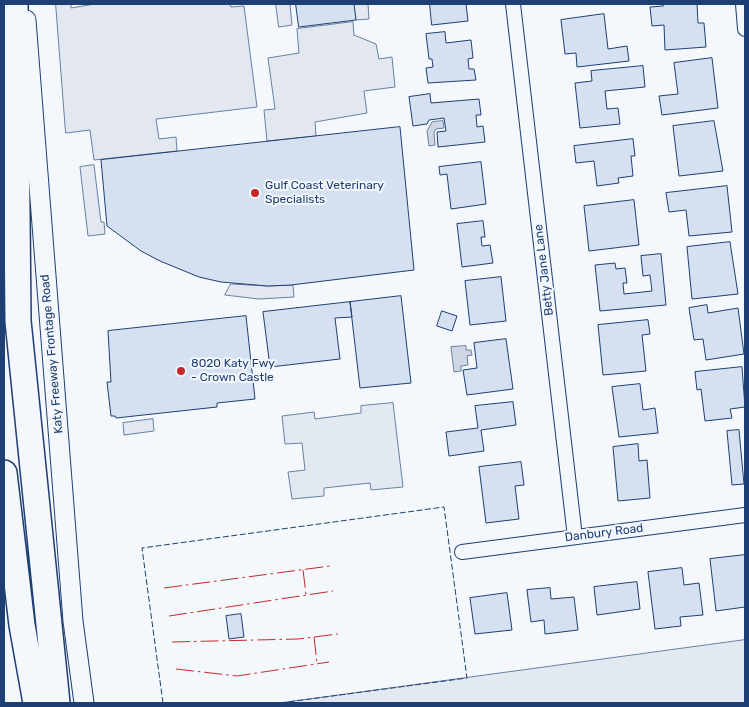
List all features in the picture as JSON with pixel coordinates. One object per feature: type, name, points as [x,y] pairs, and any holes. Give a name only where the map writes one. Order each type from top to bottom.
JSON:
[{"type":"highway","points":[[15,4],[18,321],[57,703]]},
{"type":"highway","points":[[4,473],[22,625],[36,703]]},
{"type":"main road","name":"Katy Freeway Frontage Road","points":[[25,4],[73,621],[84,703]]},
{"type":"street","name":"Betty Jane Lane","points":[[513,4],[575,536]]},
{"type":"street","points":[[743,4],[745,29]]},
{"type":"street","name":"Danbury Road","points":[[462,552],[745,515]]},
{"type":"shaded area","points":[[56,4],[71,4],[71,8],[95,4],[230,4],[231,7],[244,6],[257,107],[156,119],[159,139],[176,137],[177,151],[94,160],[90,130],[66,133]]},
{"type":"shaded area","points":[[276,4],[290,4],[292,25],[279,27]]},
{"type":"shaded area","points":[[354,4],[368,4],[369,19],[356,20]]},
{"type":"shaded area","points":[[353,22],[354,35],[376,44],[379,59],[392,57],[395,87],[364,91],[367,113],[315,122],[316,136],[267,141],[264,110],[275,109],[268,58],[299,53],[297,29]]},
{"type":"shaded area","points":[[443,121],[444,128],[436,129],[434,132],[435,145],[429,146],[427,131],[432,122]]},
{"type":"shaded area","points":[[94,165],[101,222],[104,222],[105,234],[88,236],[80,167]]},
{"type":"shaded area","points":[[231,284],[293,285],[294,297],[259,299],[225,295]]},
{"type":"shaded area","points":[[466,346],[466,350],[471,350],[472,355],[467,356],[468,365],[461,366],[461,371],[454,372],[451,347]]},
{"type":"shaded area","points":[[393,403],[403,487],[371,490],[370,483],[324,488],[324,496],[292,499],[288,472],[305,470],[302,443],[285,444],[282,416],[314,412],[315,419],[361,413],[361,406]]},
{"type":"shaded area","points":[[153,419],[154,431],[124,435],[123,423]]},
{"type":"shaded area","points":[[745,640],[745,703],[280,703]]},
{"type":"building","points":[[296,4],[354,4],[356,20],[299,27]]},
{"type":"building","points":[[430,4],[466,4],[468,21],[432,25]]},
{"type":"building","points":[[663,4],[697,4],[698,23],[704,23],[706,47],[665,50],[664,25],[652,26],[650,7],[663,6]]},
{"type":"building","points":[[604,14],[608,49],[627,46],[629,61],[577,67],[576,53],[565,54],[561,20]]},
{"type":"building","points":[[445,32],[446,43],[471,40],[473,58],[468,59],[469,69],[474,69],[476,80],[428,83],[426,68],[433,67],[432,59],[429,59],[426,34]]},
{"type":"building","points":[[712,58],[718,108],[662,115],[659,96],[678,94],[674,63]]},
{"type":"building","points":[[643,66],[645,87],[605,91],[607,109],[618,108],[620,124],[580,128],[575,83],[592,81],[591,71]]},
{"type":"building","points":[[430,94],[431,103],[479,99],[481,115],[476,115],[477,127],[483,126],[485,142],[438,147],[437,132],[446,131],[444,118],[429,120],[427,124],[413,126],[409,97]]},
{"type":"building","points":[[714,121],[723,171],[679,176],[673,126]]},
{"type":"building","name":"Gulf Coast Veterinary Specialists","points":[[400,127],[414,270],[291,285],[268,286],[221,282],[199,277],[160,261],[141,251],[107,226],[101,160]]},
{"type":"building","points":[[633,139],[635,156],[631,156],[633,176],[618,178],[619,183],[597,186],[594,161],[576,163],[574,146]]},
{"type":"building","points":[[481,162],[486,204],[451,209],[447,174],[440,175],[439,167]]},
{"type":"building","points":[[727,186],[732,232],[689,236],[686,210],[669,212],[666,193]]},
{"type":"building","points":[[634,200],[639,245],[589,251],[584,206]]},
{"type":"building","points":[[483,221],[485,237],[481,237],[482,246],[490,245],[493,263],[462,267],[457,224]]},
{"type":"building","points":[[730,242],[738,294],[692,299],[687,247]]},
{"type":"building","points":[[661,254],[666,305],[600,311],[595,265],[615,263],[616,269],[625,268],[627,283],[623,283],[624,294],[652,291],[650,275],[643,276],[641,256]]},
{"type":"building","points":[[501,277],[506,321],[470,325],[465,281]]},
{"type":"building","points":[[401,296],[411,383],[360,388],[350,302]]},
{"type":"building","points":[[350,302],[352,317],[335,318],[340,359],[270,367],[263,312]]},
{"type":"building","points":[[707,305],[708,313],[738,308],[744,354],[706,360],[703,339],[694,340],[689,308]]},
{"type":"building","points":[[442,311],[457,316],[452,331],[437,326]]},
{"type":"building","name":"8020 Katy Fwy - Crown Castle","points":[[246,316],[255,399],[217,403],[217,407],[116,418],[111,416],[107,382],[111,382],[108,331]]},
{"type":"building","points":[[648,320],[650,334],[642,335],[646,371],[603,375],[598,325]]},
{"type":"building","points":[[506,339],[513,389],[467,395],[463,370],[477,368],[474,343]]},
{"type":"building","points":[[742,367],[745,407],[730,409],[732,418],[705,421],[701,389],[697,390],[695,372]]},
{"type":"building","points":[[640,384],[643,410],[655,408],[658,433],[619,437],[612,387]]},
{"type":"building","points":[[513,402],[516,425],[481,430],[484,451],[449,456],[446,432],[478,428],[475,406]]},
{"type":"building","points":[[739,430],[744,484],[732,485],[727,431]]},
{"type":"building","points":[[638,444],[639,461],[647,460],[650,498],[618,501],[613,447]]},
{"type":"building","points":[[521,462],[524,485],[515,486],[519,519],[486,523],[479,467]]},
{"type":"building","points":[[745,555],[745,607],[716,611],[710,559]]},
{"type":"building","points":[[682,568],[684,585],[699,583],[703,615],[680,617],[681,626],[655,629],[648,572]]},
{"type":"building","points":[[637,582],[640,609],[597,615],[594,587]]},
{"type":"building","points":[[550,588],[551,599],[574,597],[578,630],[545,634],[544,620],[531,622],[527,590]]},
{"type":"building","points":[[507,593],[512,630],[475,634],[470,598]]},
{"type":"building","points":[[241,614],[244,637],[229,639],[226,616]]},
{"type":"fence","points":[[163,703],[142,548],[444,507],[467,678],[280,703]]},
{"type":"power","points":[[164,588],[330,566]]},
{"type":"power","points":[[303,570],[306,594]]},
{"type":"power","points":[[169,616],[333,591]]},
{"type":"power","points":[[172,642],[298,639],[338,634]]},
{"type":"power","points":[[314,637],[317,663]]},
{"type":"power","points":[[176,669],[237,676],[329,662]]},
{"type":"place","name":"Gulf Coast Veterinary Specialists","points":[[255,193]]},
{"type":"place","name":"8020 Katy Fwy - Crown Castle","points":[[181,371]]}]
